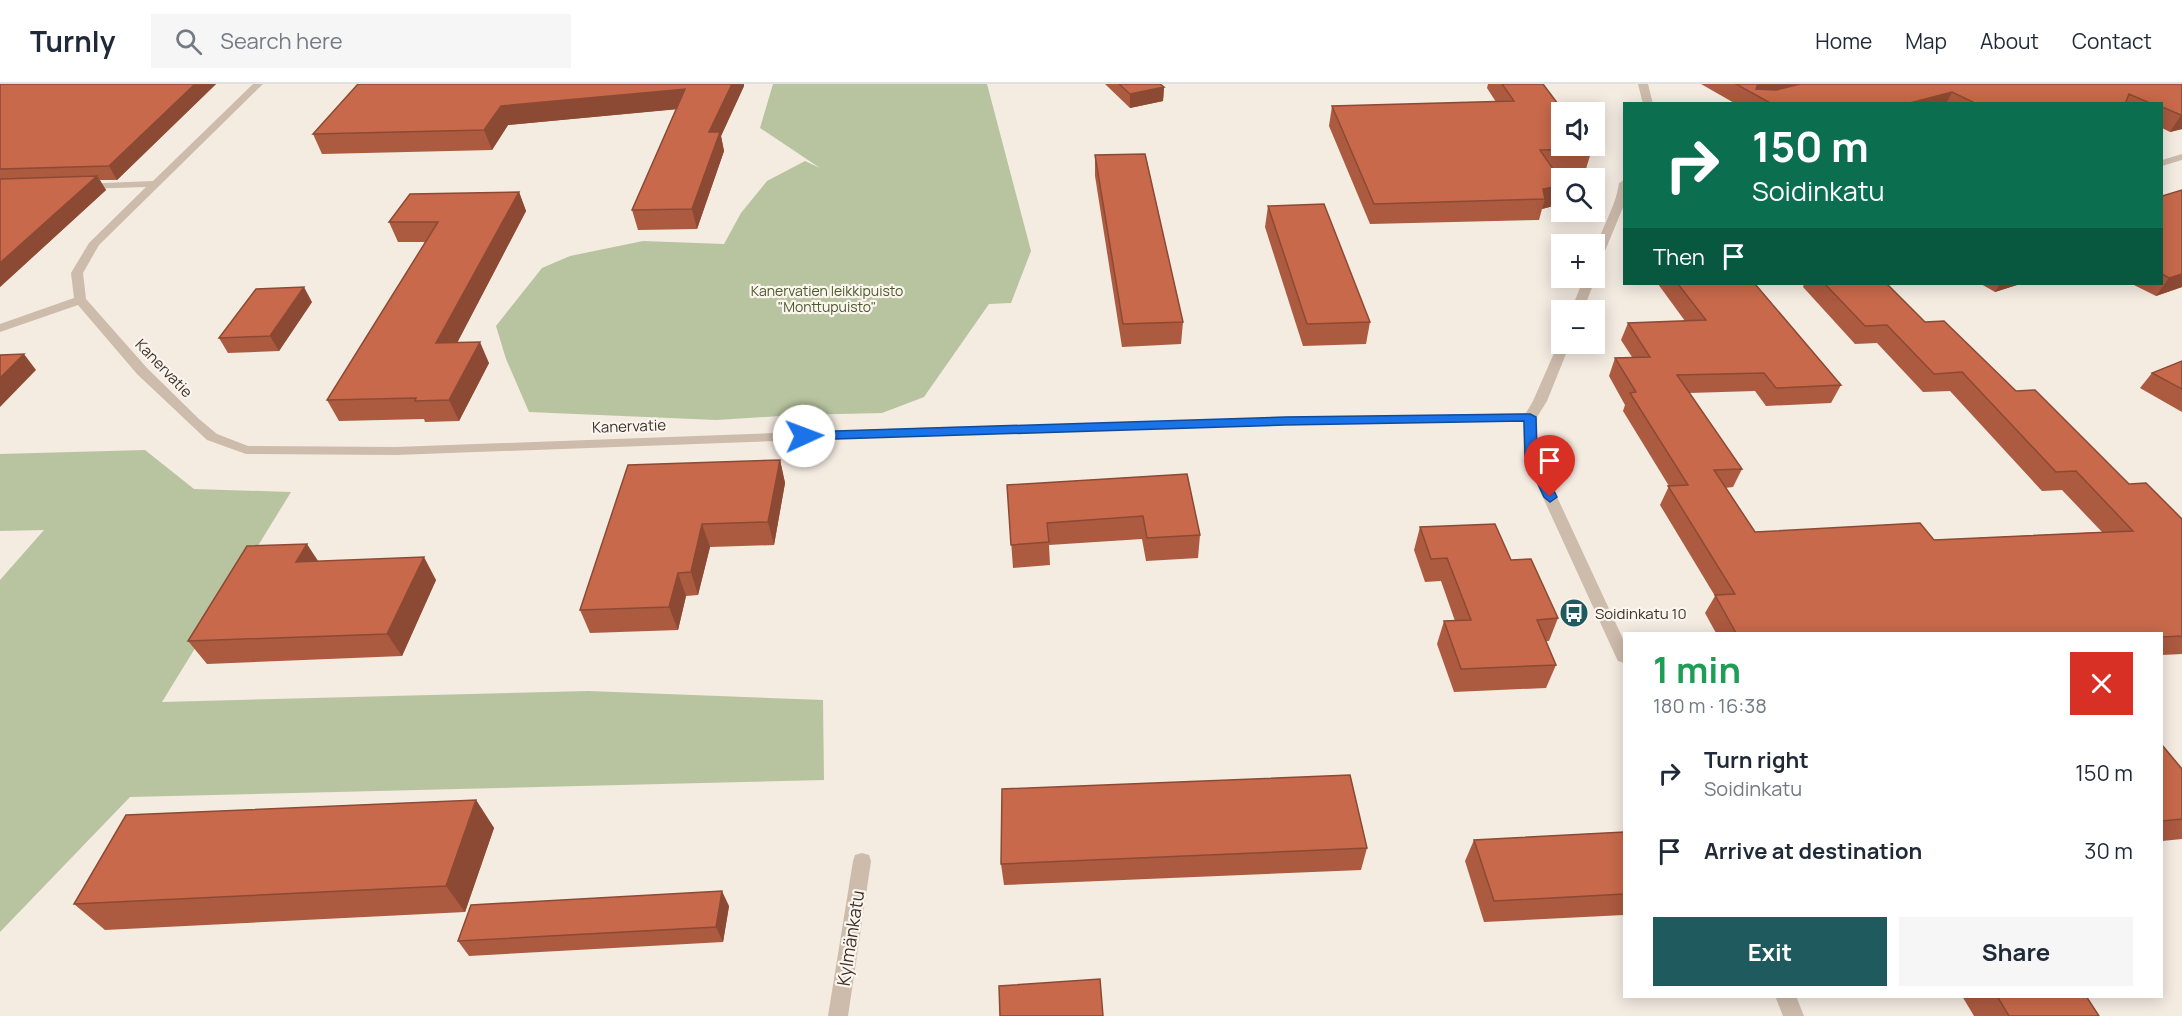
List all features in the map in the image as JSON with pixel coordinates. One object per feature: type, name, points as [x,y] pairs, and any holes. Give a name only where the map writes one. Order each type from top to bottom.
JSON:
[{"type":"street","points":[[0,328],[80,300],[77,273],[95,243],[258,84]]},
{"type":"street","points":[[1643,84],[1648,102]]},
{"type":"street","points":[[2163,163],[2182,157]]},
{"type":"street","points":[[71,186],[154,184]]},
{"type":"street","points":[[1605,237],[1623,190]]},
{"type":"street","name":"Kanervatie","points":[[80,300],[142,371],[194,422],[212,437],[246,450],[396,451],[1036,428],[1530,417]]},
{"type":"street","points":[[1560,354],[1540,401],[1530,417],[1531,456],[1623,655]]},
{"type":"street","name":"Kylmänkatu","points":[[838,1016],[862,861]]},
{"type":"street","points":[[1786,998],[1794,1016]]},
{"type":"green space","name":"Kanervatien leikkipuisto \"Monttupuisto\"","points":[[773,84],[987,84],[1031,251],[1011,303],[989,304],[924,397],[882,413],[716,420],[529,412],[506,359],[496,326],[542,268],[570,256],[643,241],[724,244],[741,213],[767,181],[805,161],[820,168],[760,128]]},
{"type":"green space","points":[[145,450],[194,489],[291,492],[162,702],[588,691],[823,700],[824,780],[130,797],[0,932],[0,580],[44,530],[0,531],[0,454]]},
{"type":"building","points":[[0,84],[195,84],[109,166],[0,169]]},
{"type":"building","points":[[358,84],[732,84],[709,132],[720,132],[692,209],[632,210],[685,89],[501,106],[484,130],[313,134]]},
{"type":"building","points":[[1119,84],[1160,84],[1164,87],[1130,94]]},
{"type":"building","points":[[1502,84],[1543,84],[1556,102],[1551,102],[1551,150],[1540,150],[1552,168],[1551,187],[1543,189],[1545,199],[1374,204],[1332,106],[1514,101]]},
{"type":"building","points":[[1736,84],[1763,84],[1757,86],[1756,89],[1776,90],[1800,84],[2182,84],[2182,115],[2163,107],[2163,102],[2147,102],[2129,94],[2126,102],[1973,102],[1952,92],[1914,102],[1768,102]]},
{"type":"building","points":[[1145,154],[1183,322],[1123,324],[1095,155]]},
{"type":"building","points":[[97,176],[0,263],[0,179]]},
{"type":"building","points":[[2182,190],[2182,274],[2169,278],[2163,275],[2163,196]]},
{"type":"building","points":[[519,192],[436,343],[480,342],[449,400],[415,401],[416,398],[327,400],[438,222],[389,222],[410,194]]},
{"type":"building","points":[[1324,204],[1370,322],[1307,324],[1268,206]]},
{"type":"building","points":[[1679,285],[1756,285],[1841,385],[1776,388],[1764,373],[1677,375],[1742,469],[1714,470],[1755,532],[1920,523],[1934,540],[2133,531],[2076,471],[2056,472],[1962,372],[1934,374],[1887,325],[1865,326],[1826,285],[1888,285],[1925,322],[1944,321],[2016,391],[2035,390],[2129,484],[2146,483],[2182,519],[2182,636],[2163,637],[2163,632],[1735,632],[1715,595],[1735,594],[1668,486],[1688,485],[1630,393],[1636,392],[1615,358],[1650,357],[1628,323],[1706,320]]},
{"type":"building","points":[[304,287],[270,336],[219,338],[256,289]]},
{"type":"building","points":[[24,354],[0,378],[0,355]]},
{"type":"building","points":[[2182,361],[2182,389],[2152,373]]},
{"type":"building","points":[[780,460],[768,522],[702,524],[691,572],[678,573],[669,607],[580,610],[628,465]]},
{"type":"building","points":[[1187,474],[1200,535],[1147,538],[1143,516],[1047,523],[1049,542],[1011,545],[1007,485]]},
{"type":"building","points":[[1495,524],[1511,560],[1531,559],[1558,618],[1537,620],[1556,665],[1461,669],[1444,621],[1471,620],[1447,558],[1431,559],[1420,527]]},
{"type":"building","points":[[307,544],[296,562],[424,557],[387,634],[188,641],[247,546]]},
{"type":"building","points":[[2163,746],[2182,769],[2182,819],[2163,821]]},
{"type":"building","points":[[1350,775],[1367,848],[1001,864],[1002,789]]},
{"type":"building","points":[[476,800],[446,886],[74,904],[126,815]]},
{"type":"building","points":[[1623,832],[1623,894],[1494,901],[1474,840]]},
{"type":"building","points":[[722,891],[716,927],[458,941],[471,905]]},
{"type":"building","points":[[1100,979],[1103,1016],[1000,1016],[999,986]]},
{"type":"building","points":[[1998,998],[2087,998],[2099,1016],[2009,1016]]},
{"type":"place","name":"Soidinkatu 10","points":[[1574,613]]},
{"type":"route","points":[[804,436],[1285,421],[1530,417],[1531,456],[1550,497]]}]
